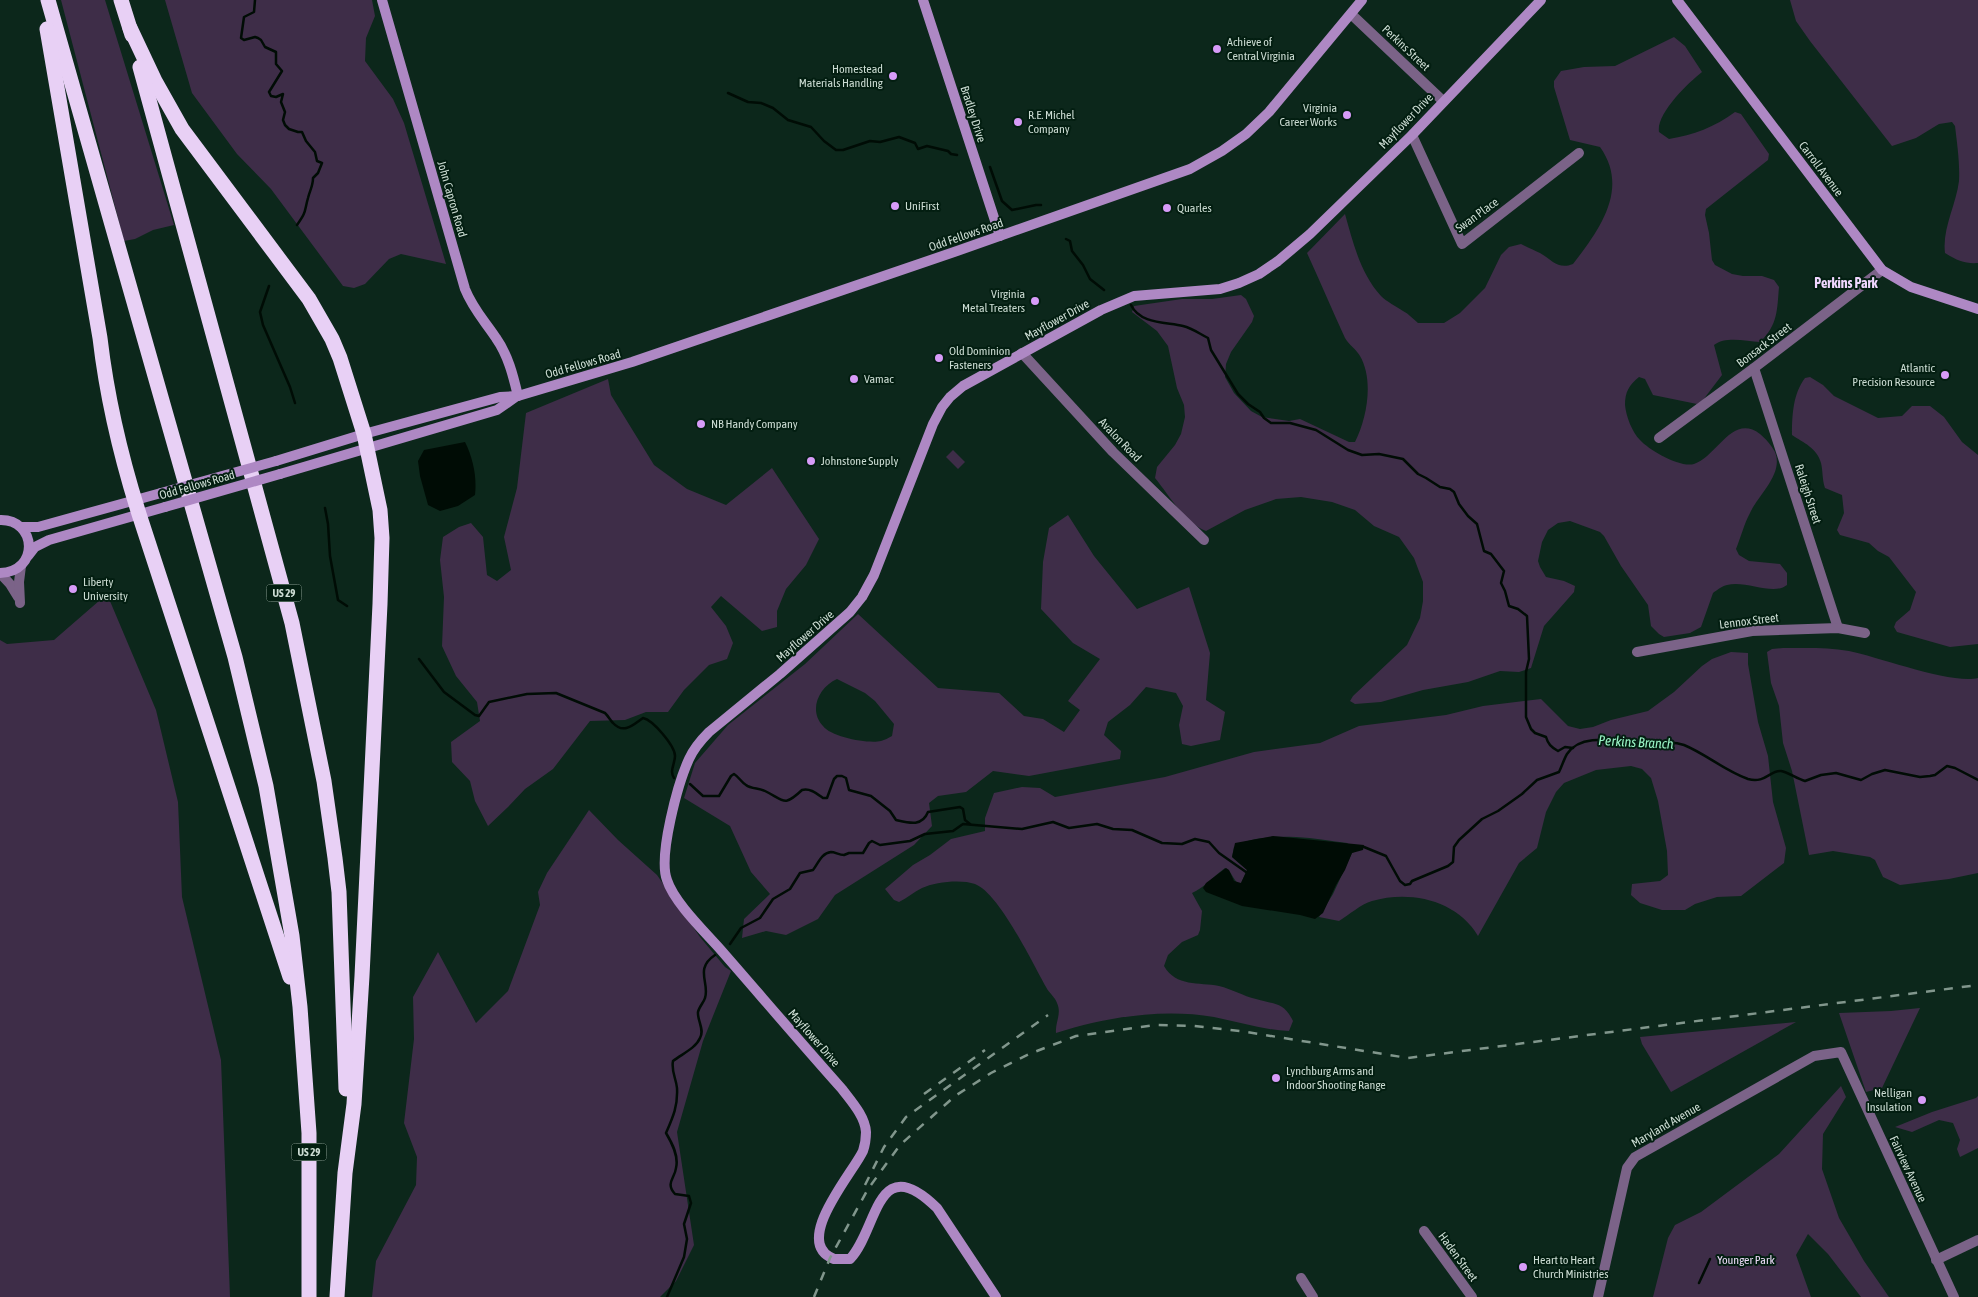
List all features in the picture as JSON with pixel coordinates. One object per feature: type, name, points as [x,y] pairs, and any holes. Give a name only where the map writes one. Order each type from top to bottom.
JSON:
[{"type":"highway","points":[[42,0],[100,338],[104,374],[137,507],[300,1008]]},
{"type":"highway","name":"US 29","points":[[48,0],[235,657],[266,786],[292,936],[300,1008],[309,1133],[309,1297]]},
{"type":"highway","name":"US 29","points":[[121,0],[290,614],[324,781],[339,892],[345,1031],[345,1174],[337,1297]]},
{"type":"highway","points":[[130,28],[155,81],[182,130],[309,299],[321,318],[340,358],[366,441],[380,510],[382,538],[380,612],[355,1094],[345,1174]]},
{"type":"street","name":"John Capron Road","points":[[382,0],[465,289],[476,313],[502,347],[511,368],[518,396]]},
{"type":"street","name":"Bradley Drive","points":[[923,0],[1000,236]]},
{"type":"street","name":"Odd Fellows Road","points":[[21,527],[38,527],[137,507],[165,507],[280,474],[366,441],[500,397],[518,396],[632,362],[1190,169],[1222,151],[1246,134],[1268,112],[1362,0]]},
{"type":"street","name":"Mayflower Drive","points":[[996,1297],[937,1208],[927,1199],[905,1187],[901,1186],[893,1189],[878,1203],[850,1259],[834,1260],[822,1250],[819,1236],[822,1222],[830,1204],[864,1149],[866,1137],[865,1123],[854,1104],[842,1089],[674,894],[665,874],[664,862],[680,784],[690,757],[699,742],[850,612],[862,597],[874,575],[933,424],[950,397],[963,386],[1022,353],[1101,310],[1134,296],[1220,288],[1239,283],[1259,274],[1310,234],[1412,135],[1540,0]]},
{"type":"street","name":"Carroll Avenue","points":[[1677,0],[1882,270],[1911,287],[1978,308]]},
{"type":"street","name":"Perkins Street","points":[[1351,14],[1443,101]]},
{"type":"street","name":"Swan Place","points":[[1412,135],[1462,244],[1579,153]]},
{"type":"street","name":"Bonsack Street","points":[[1659,438],[1882,270]]},
{"type":"street","name":"Avalon Road","points":[[1022,353],[1113,452],[1204,540]]},
{"type":"street","name":"Raleigh Street","points":[[1754,368],[1838,628]]},
{"type":"street","name":"Odd Fellows Road","points":[[20,566],[35,547],[44,542],[137,507],[161,493],[276,462],[497,410],[518,396]]},
{"type":"street","points":[[0,512],[5,521],[21,527],[28,540],[28,556]]},
{"type":"street","points":[[0,573],[14,571],[20,566]]},
{"type":"street","points":[[0,573],[13,588],[20,603],[20,566]]},
{"type":"street","name":"Lennox Street","points":[[1637,652],[1752,631],[1838,628],[1865,633]]},
{"type":"street","name":"Fairview Avenue","points":[[1840,1052],[1954,1297]]},
{"type":"street","name":"Maryland Avenue","points":[[1598,1297],[1628,1168],[1635,1156],[1814,1056],[1840,1052]]},
{"type":"street","name":"Haden Street","points":[[1424,1231],[1472,1297]]},
{"type":"street","points":[[1936,1260],[1978,1240]]},
{"type":"street","points":[[1301,1278],[1313,1297]]},
{"type":"green space","points":[[61,0],[105,0],[174,225],[153,230],[135,239],[124,241]]},
{"type":"green space","points":[[165,0],[372,0],[375,16],[366,38],[365,61],[393,99],[404,123],[446,264],[401,254],[389,259],[365,284],[354,288],[343,286],[271,189],[237,154],[192,93]]},
{"type":"green space","points":[[1790,0],[1978,0],[1978,263],[1961,261],[1945,253],[1945,235],[1959,181],[1959,160],[1955,126],[1952,122],[1939,124],[1916,138],[1892,146],[1796,21]]},
{"type":"green space","points":[[1674,37],[1685,46],[1702,72],[1674,99],[1662,117],[1659,132],[1669,139],[1687,135],[1704,130],[1735,112],[1741,114],[1769,154],[1768,160],[1706,209],[1705,215],[1712,260],[1715,265],[1732,274],[1762,276],[1774,280],[1779,287],[1777,310],[1770,329],[1760,342],[1730,340],[1714,345],[1722,375],[1703,400],[1697,404],[1653,395],[1645,379],[1639,377],[1630,386],[1625,405],[1628,419],[1640,440],[1657,453],[1673,461],[1688,465],[1702,460],[1725,438],[1741,429],[1750,429],[1760,434],[1766,440],[1775,452],[1776,468],[1769,484],[1748,517],[1736,549],[1739,555],[1749,561],[1780,564],[1787,573],[1787,585],[1774,589],[1742,584],[1723,586],[1713,593],[1701,627],[1690,633],[1664,637],[1651,626],[1648,605],[1621,566],[1604,536],[1600,532],[1570,521],[1558,523],[1548,530],[1542,542],[1538,561],[1546,577],[1564,581],[1575,586],[1574,592],[1544,626],[1531,668],[1519,672],[1500,671],[1468,682],[1423,690],[1381,702],[1355,704],[1350,701],[1353,696],[1407,645],[1420,618],[1423,601],[1423,582],[1414,558],[1399,537],[1374,526],[1355,510],[1332,502],[1301,497],[1276,499],[1245,510],[1206,531],[1184,515],[1155,478],[1157,467],[1175,445],[1181,434],[1185,417],[1184,405],[1177,388],[1168,346],[1157,331],[1132,312],[1134,306],[1182,299],[1212,299],[1241,295],[1246,299],[1254,316],[1252,322],[1231,352],[1226,364],[1225,377],[1234,393],[1251,411],[1262,417],[1289,421],[1300,419],[1349,442],[1355,442],[1366,411],[1367,376],[1358,354],[1345,338],[1307,253],[1345,214],[1358,257],[1374,287],[1383,298],[1418,323],[1444,323],[1460,313],[1485,288],[1501,255],[1509,247],[1521,244],[1559,265],[1568,266],[1573,264],[1601,223],[1608,208],[1612,178],[1609,163],[1600,147],[1570,140],[1554,87],[1554,81],[1561,71],[1584,67],[1615,66]]},
{"type":"green space","points":[[1810,377],[1823,385],[1834,396],[1878,418],[1902,416],[1912,406],[1930,406],[1944,417],[1962,442],[1978,455],[1978,644],[1950,647],[1897,632],[1894,627],[1896,622],[1910,610],[1916,592],[1889,557],[1869,543],[1840,535],[1837,530],[1844,513],[1842,495],[1825,488],[1821,463],[1816,453],[1810,446],[1792,435],[1793,412],[1798,391],[1805,378]]},
{"type":"green space","points":[[608,379],[611,395],[654,465],[687,489],[726,505],[772,468],[819,539],[806,565],[786,589],[777,611],[777,627],[762,631],[721,596],[711,607],[726,626],[733,643],[727,659],[709,665],[684,690],[668,712],[646,712],[625,720],[590,721],[553,769],[525,789],[488,826],[475,801],[470,781],[452,762],[451,742],[480,721],[477,702],[456,676],[442,646],[444,597],[440,560],[443,537],[459,527],[471,523],[483,537],[487,575],[497,581],[511,570],[504,537],[517,488],[526,413]]},
{"type":"green space","points":[[953,450],[965,462],[958,469],[946,457]]},
{"type":"green space","points":[[1068,515],[1094,556],[1137,609],[1189,587],[1210,653],[1206,700],[1225,712],[1220,740],[1191,746],[1182,744],[1179,725],[1183,706],[1176,693],[1146,687],[1130,705],[1108,722],[1104,735],[1121,751],[1120,759],[1029,776],[993,771],[966,792],[938,796],[929,803],[932,826],[914,845],[835,895],[818,919],[786,935],[766,931],[742,938],[744,919],[770,894],[751,872],[730,826],[684,798],[695,763],[728,725],[805,664],[858,614],[938,688],[999,693],[1024,716],[1043,719],[1064,732],[1080,710],[1068,701],[1100,659],[1073,643],[1041,609],[1043,562],[1049,528]],"holes":[[[837,679],[865,693],[875,701],[894,724],[892,736],[875,742],[850,739],[827,730],[823,726],[816,713],[816,706],[825,687]]]},
{"type":"green space","name":"Liberty University","points":[[107,594],[156,710],[178,802],[182,897],[221,1060],[230,1297],[0,1297],[0,640],[7,644],[54,640]]},
{"type":"green space","points":[[1772,649],[1849,651],[1952,678],[1978,678],[1978,873],[1949,879],[1900,885],[1883,877],[1875,860],[1870,857],[1833,851],[1809,855],[1792,771],[1783,743],[1779,706],[1771,683],[1767,652]]},
{"type":"green space","points":[[1731,652],[1748,653],[1748,664],[1758,722],[1768,756],[1773,802],[1786,848],[1784,863],[1741,896],[1717,897],[1695,904],[1685,910],[1662,910],[1640,903],[1631,895],[1632,884],[1660,881],[1668,875],[1667,851],[1658,801],[1651,778],[1642,769],[1631,766],[1596,770],[1564,783],[1556,792],[1546,812],[1537,848],[1519,863],[1478,936],[1458,914],[1445,906],[1417,898],[1387,898],[1368,902],[1339,921],[1319,917],[1333,894],[1352,853],[1356,851],[1354,849],[1345,843],[1295,837],[1267,837],[1243,842],[1234,847],[1232,857],[1247,870],[1241,883],[1239,884],[1225,868],[1192,893],[1202,911],[1200,930],[1198,935],[1182,942],[1168,955],[1164,966],[1169,973],[1181,981],[1219,986],[1282,1007],[1293,1021],[1289,1031],[1195,1014],[1175,1013],[1095,1022],[1056,1033],[1059,1011],[1056,1001],[1047,989],[1005,914],[984,890],[969,882],[941,883],[922,888],[899,902],[894,900],[885,889],[913,865],[951,839],[985,831],[985,818],[994,793],[1022,787],[1040,788],[1055,797],[1165,777],[1254,752],[1320,743],[1359,726],[1446,715],[1483,706],[1541,699],[1568,726],[1580,729],[1593,727],[1611,720],[1648,711],[1674,692],[1702,666],[1712,659]]},
{"type":"green space","points":[[589,810],[618,840],[657,875],[700,937],[725,967],[731,971],[703,1041],[677,1132],[694,1245],[676,1281],[660,1297],[372,1297],[376,1261],[416,1185],[417,1157],[404,1123],[414,1039],[413,997],[438,952],[476,1023],[508,991],[540,905],[538,892],[547,873]]},
{"type":"green space","points":[[1920,1008],[1882,1088],[1866,1092],[1839,1013]]},
{"type":"green space","points":[[1796,1022],[1671,1092],[1642,1044],[1640,1037]]},
{"type":"green space","name":"Younger Park","points":[[1841,1086],[1846,1097],[1823,1134],[1822,1169],[1839,1218],[1864,1261],[1889,1297],[1861,1297],[1828,1254],[1808,1234],[1796,1255],[1811,1297],[1653,1297],[1668,1238],[1675,1225],[1701,1212],[1779,1154]]},
{"type":"green space","points":[[1978,1096],[1978,1148],[1960,1157],[1957,1149],[1960,1140],[1953,1123],[1939,1120],[1912,1132],[1895,1127],[1932,1112],[1976,1098]]},
{"type":"shaded area","points":[[465,442],[474,468],[475,495],[458,506],[440,511],[428,505],[418,461],[424,450]]},
{"type":"shaded area","points":[[1273,836],[1364,845],[1363,850],[1352,853],[1323,913],[1315,919],[1242,906],[1206,892],[1203,888],[1206,883],[1226,868],[1229,870],[1234,881],[1241,883],[1247,870],[1232,857],[1235,843]]},
{"type":"waterway","points":[[255,0],[254,12],[244,17],[241,38],[244,40],[258,38],[265,47],[276,52],[276,64],[282,71],[269,92],[271,96],[276,97],[283,94],[281,102],[285,112],[283,120],[285,125],[289,129],[302,132],[306,141],[315,152],[317,161],[322,163],[318,173],[313,178],[305,212],[297,225]]},
{"type":"waterway","points":[[728,93],[748,102],[761,103],[773,108],[788,120],[811,127],[824,141],[836,150],[843,150],[870,141],[880,142],[899,137],[915,143],[918,149],[927,146],[957,155]]},
{"type":"waterway","points":[[990,167],[1002,201],[1012,210],[1041,205]]},
{"type":"waterway","points":[[1066,239],[1070,241],[1072,251],[1083,265],[1090,279],[1104,290]]},
{"type":"waterway","points":[[269,286],[260,312],[263,325],[295,403]]},
{"type":"waterway","points":[[1131,305],[1135,311],[1147,319],[1186,327],[1208,338],[1211,350],[1238,394],[1271,423],[1290,423],[1316,430],[1348,450],[1362,455],[1379,454],[1403,459],[1418,474],[1440,487],[1454,492],[1459,504],[1477,524],[1484,551],[1491,554],[1504,571],[1501,583],[1509,606],[1518,609],[1527,616],[1529,659],[1526,672],[1526,717],[1531,729],[1535,733],[1546,737],[1550,745],[1558,751],[1565,747],[1573,748]]},
{"type":"waterway","points":[[325,508],[330,556],[338,600],[347,606]]},
{"type":"waterway","points":[[419,659],[444,692],[475,715],[479,716],[489,702],[527,694],[556,693],[605,713],[613,723],[621,728],[629,727],[643,718],[652,723],[671,746],[675,756],[672,773],[674,778]]},
{"type":"waterway","name":"Perkins Branch","points":[[1364,847],[1386,856],[1400,881],[1405,885],[1410,884],[1412,881],[1448,866],[1453,862],[1454,847],[1459,840],[1482,819],[1498,811],[1522,794],[1537,780],[1559,772],[1567,754],[1574,746],[1593,740],[1646,745],[1669,743],[1684,745],[1740,776],[1754,780],[1759,780],[1777,771],[1805,781],[1821,775],[1836,773],[1861,780],[1885,770],[1920,777],[1935,775],[1947,766],[1978,780]]},
{"type":"waterway","points":[[690,784],[703,796],[719,796],[734,774],[744,784],[787,801],[802,790],[813,791],[823,798],[827,798],[834,779],[837,776],[842,776],[846,778],[849,790],[871,796],[890,811],[896,820],[915,823],[922,820],[928,812],[960,807],[963,809],[965,820],[970,824]]},
{"type":"waterway","points":[[730,944],[741,928],[760,918],[773,899],[790,889],[800,873],[813,870],[822,857],[828,853],[833,852],[840,855],[863,853],[872,841],[880,845],[910,841],[925,834],[953,831],[963,824],[1022,829],[1053,822],[1069,828],[1097,824],[1113,829],[1132,830],[1162,843],[1182,844],[1195,839],[1209,842],[1219,853],[1246,872]]},
{"type":"waterway","points":[[667,1297],[684,1257],[687,1239],[684,1224],[691,1203],[689,1196],[675,1194],[671,1187],[677,1159],[673,1145],[666,1133],[677,1100],[673,1061],[695,1045],[701,1035],[698,1012],[706,992],[704,971],[709,960],[715,955]]},
{"type":"waterway","points":[[1699,1283],[1710,1259]]},
{"type":"railway","points":[[814,1297],[830,1258],[868,1189],[900,1145],[955,1096],[991,1073],[1029,1054],[1076,1036],[1156,1025],[1194,1026],[1240,1031],[1408,1058],[1978,985]]},
{"type":"railway","points":[[865,1185],[884,1147],[906,1117],[1048,1015]]},
{"type":"railway","points":[[924,1094],[985,1050]]},
{"type":"place","name":"Achieve of Central Virginia","points":[[1217,49]]},
{"type":"place","name":"Homestead Materials Handling","points":[[893,76]]},
{"type":"place","name":"Virginia Career Works","points":[[1347,115]]},
{"type":"place","name":"R.E. Michel Company","points":[[1018,122]]},
{"type":"place","name":"UniFirst","points":[[895,206]]},
{"type":"place","name":"Quarles","points":[[1167,208]]},
{"type":"place","name":"Virginia Metal Treaters","points":[[1035,301]]},
{"type":"place","name":"Old Dominion Fasteners","points":[[939,358]]},
{"type":"place","name":"Atlantic Precision Resource","points":[[1945,375]]},
{"type":"place","name":"Vamac","points":[[854,379]]},
{"type":"place","name":"NB Handy Company","points":[[701,424]]},
{"type":"place","name":"Johnstone Supply","points":[[811,461]]},
{"type":"place","name":"Liberty University","points":[[73,589]]},
{"type":"place","name":"Lynchburg Arms and Indoor Shooting Range","points":[[1276,1078]]},
{"type":"place","name":"Nelligan Insulation","points":[[1922,1100]]},
{"type":"place","name":"Heart to Heart Church Ministries","points":[[1523,1267]]},
{"type":"district","name":"Perkins Park","points":[[1846,283]]}]
